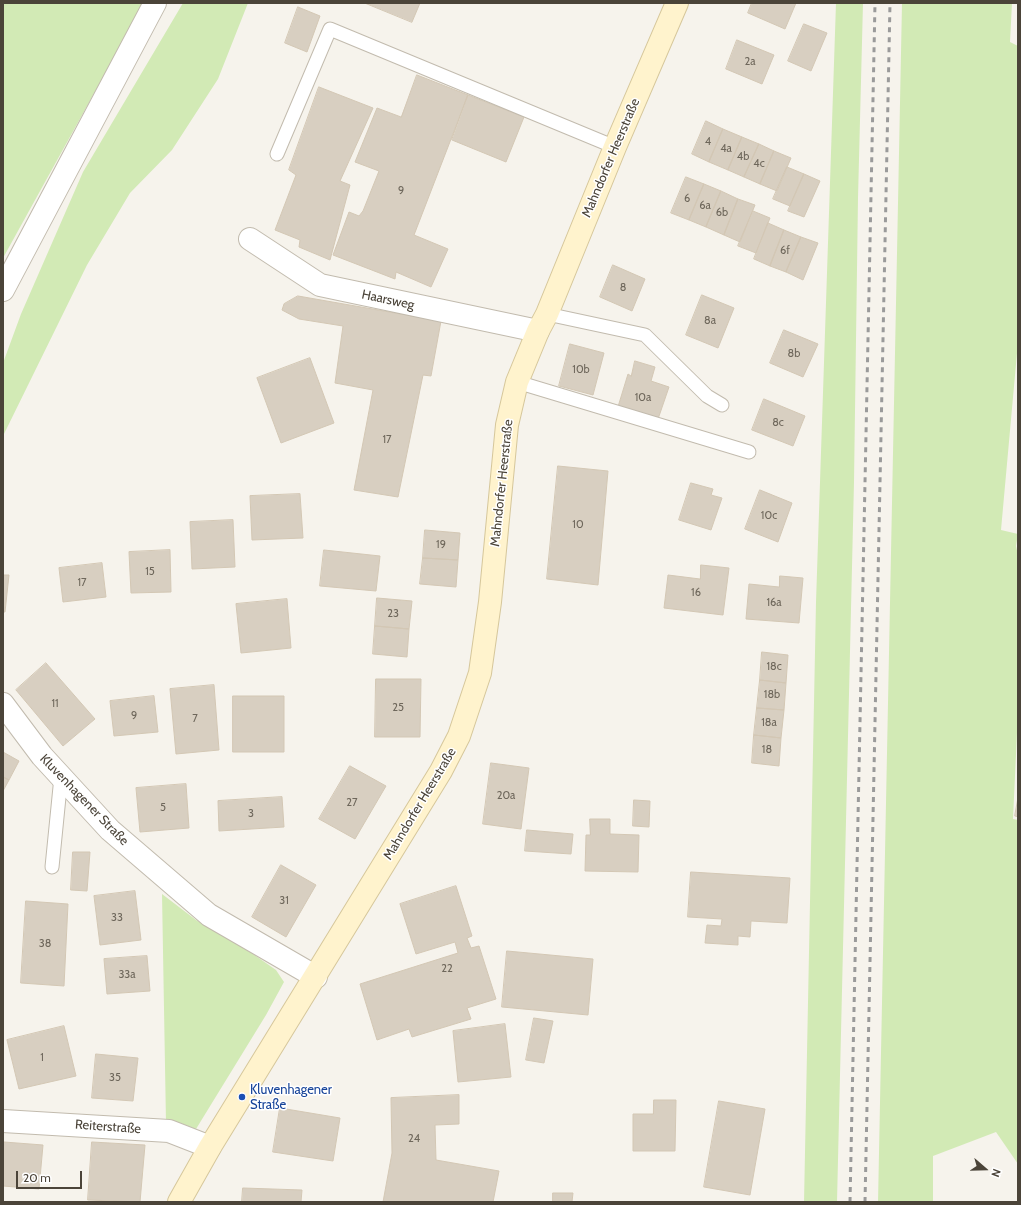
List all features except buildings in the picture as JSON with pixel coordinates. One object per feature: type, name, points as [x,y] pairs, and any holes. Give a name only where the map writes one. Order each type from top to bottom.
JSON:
[{"type":"main road","name":"Mahndorfer Heerstraße","points":[[179,1202],[210,1147],[442,771],[460,736],[480,673],[490,602],[507,424],[517,382],[677,3]]},
{"type":"street","points":[[3,290],[155,3]]},
{"type":"street","name":"Haarsweg","points":[[250,239],[320,286],[542,322]]},
{"type":"street","name":"Kluvenhagener Straße","points":[[3,704],[42,756],[110,830],[209,915],[316,977]]},
{"type":"street","name":"Reiterstraße","points":[[3,1121],[169,1131],[210,1147]]},
{"type":"lane","points":[[277,154],[330,29],[615,147]]},
{"type":"lane","points":[[542,322],[645,335],[707,396],[722,405]]},
{"type":"lane","points":[[517,382],[749,452]]},
{"type":"lane","points":[[52,867],[61,777]]},
{"type":"green space","points":[[3,3],[144,3],[3,258]]},
{"type":"green space","points":[[183,3],[248,3],[218,79],[172,150],[130,193],[87,265],[3,436],[3,363],[21,314],[83,172]]},
{"type":"green space","points":[[836,3],[863,3],[858,198],[854,482],[837,1202],[804,1202],[816,602]]},
{"type":"green space","points":[[902,3],[1012,3],[1010,42],[1018,46],[1018,342],[1001,530],[1018,534],[1016,546],[1018,555],[1018,711],[1013,819],[1018,820],[1018,1164],[996,1132],[933,1156],[933,1202],[878,1202]]},
{"type":"green space","points":[[162,894],[196,920],[253,954],[276,970],[284,982],[266,1015],[196,1129],[180,1123],[166,1123]]},
{"type":"railway","points":[[850,1202],[875,3]]},
{"type":"railway","points":[[865,1202],[890,3]]},
{"type":"place","name":"Kluvenhagener Straße","points":[[242,1097]]}]
